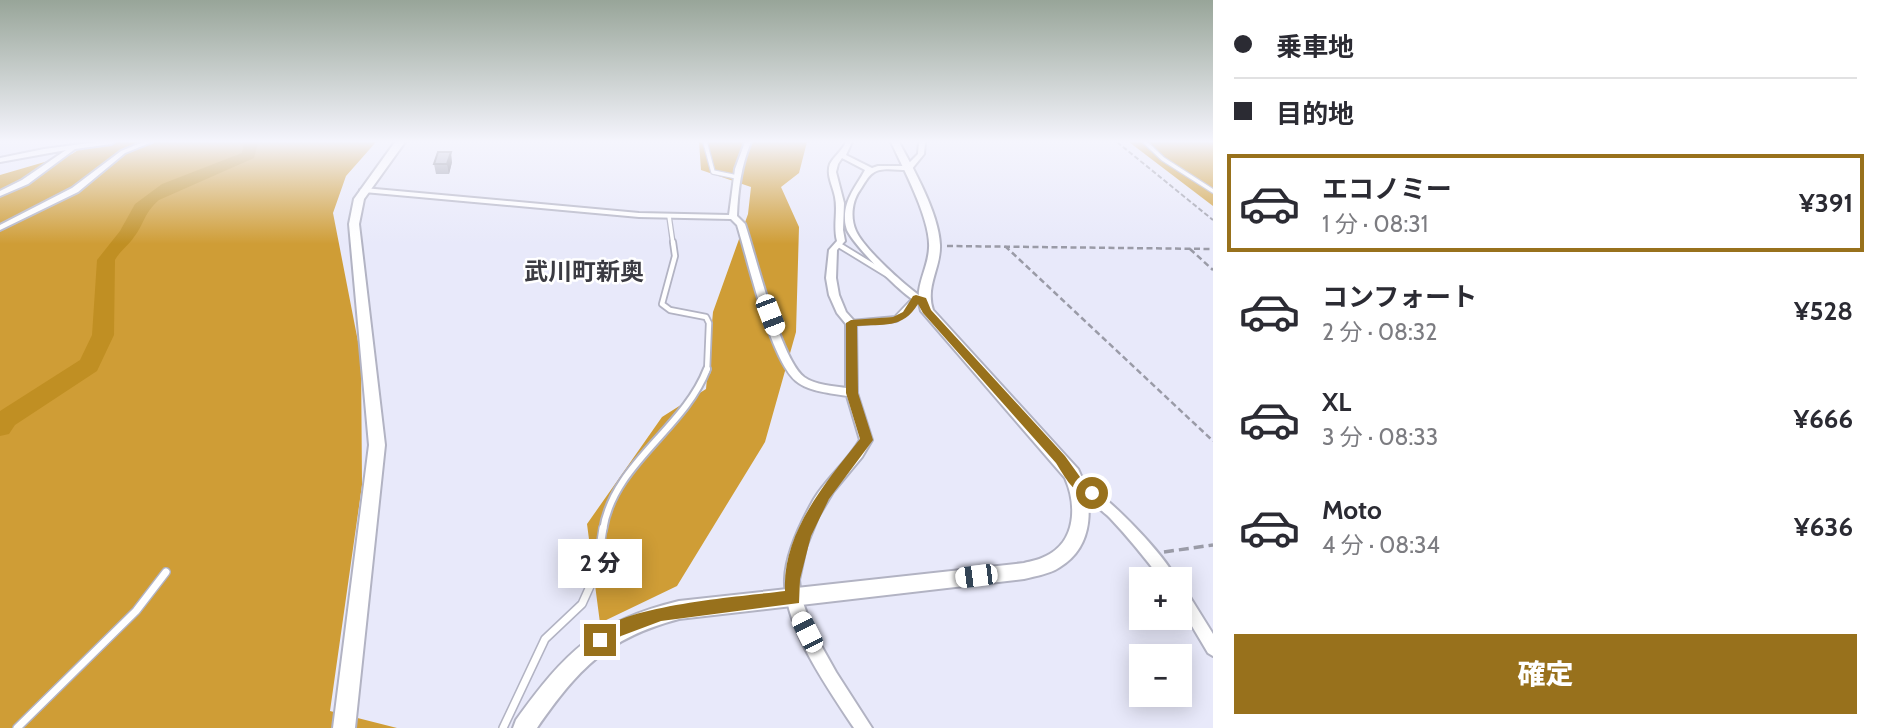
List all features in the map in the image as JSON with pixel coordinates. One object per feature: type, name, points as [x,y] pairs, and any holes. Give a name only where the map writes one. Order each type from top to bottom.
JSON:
[{"type":"street","points":[[0,194],[33,176]]},
{"type":"street","points":[[0,228],[75,190],[93,176]]},
{"type":"street","points":[[344,728],[377,445],[354,224],[359,199],[375,176]]},
{"type":"street","points":[[833,176],[840,199],[839,245],[833,250],[831,278],[834,295],[842,313],[851,323],[852,393],[866,440],[823,495],[803,536],[792,579],[793,598],[796,610],[830,678],[864,728]]},
{"type":"street","points":[[524,728],[569,668],[584,653],[616,630],[679,610],[1024,571],[1055,561],[1067,550],[1081,525],[1082,500],[1078,485],[1061,459],[919,300],[859,242],[851,230],[849,212],[851,196],[867,176]]},
{"type":"street","points":[[911,176],[936,246],[919,300]]},
{"type":"street","points":[[733,216],[737,177]]},
{"type":"street","points":[[364,190],[668,216],[733,216],[741,223],[770,315],[792,373],[809,384],[852,393]]},
{"type":"street","points":[[1078,485],[1092,493],[1160,567]]},
{"type":"street","points":[[1192,614],[1213,648]]},
{"type":"lane","points":[[732,176],[737,177]]},
{"type":"lane","points":[[1190,176],[1213,191]]},
{"type":"lane","points":[[503,728],[545,639],[582,604],[596,573],[604,522],[620,484],[696,394],[707,370],[709,323],[706,317],[670,310],[662,304],[675,256],[668,216]]},
{"type":"lane","points":[[839,245],[887,277],[896,279]]},
{"type":"lane","points":[[851,323],[895,320],[907,315],[919,300]]},
{"type":"lane","points":[[17,728],[78,665],[125,625],[155,590],[166,572]]},
{"type":"path","points":[[1159,176],[1213,220]]},
{"type":"path","points":[[936,246],[1213,248]]},
{"type":"path","points":[[1004,246],[1213,441]]},
{"type":"path","points":[[1189,248],[1213,270]]},
{"type":"path","points":[[1150,554],[1213,545]]},
{"type":"shaded area","points":[[0,176],[346,176],[333,213],[361,357],[362,485],[330,711],[397,728],[0,728]]},
{"type":"shaded area","points":[[719,176],[795,176],[781,187],[799,227],[796,332],[765,442],[677,586],[600,623],[587,524],[662,417],[706,389],[713,312],[748,214],[751,187]]},
{"type":"shaded area","points":[[1174,176],[1213,176],[1213,206]]},
{"type":"waterway","points":[[0,427],[6,419],[89,365],[103,335],[106,260],[111,251],[129,231],[141,207],[153,196],[196,176]]},
{"type":"district","name":"武川町新奥","points":[[584,271]]},
{"type":"route","points":[[600,640],[634,622],[679,610],[793,598],[792,579],[803,536],[823,495],[866,440],[852,393],[851,323],[895,320],[907,315],[916,299],[922,301],[927,311],[1061,459],[1078,485],[1092,493]]}]
